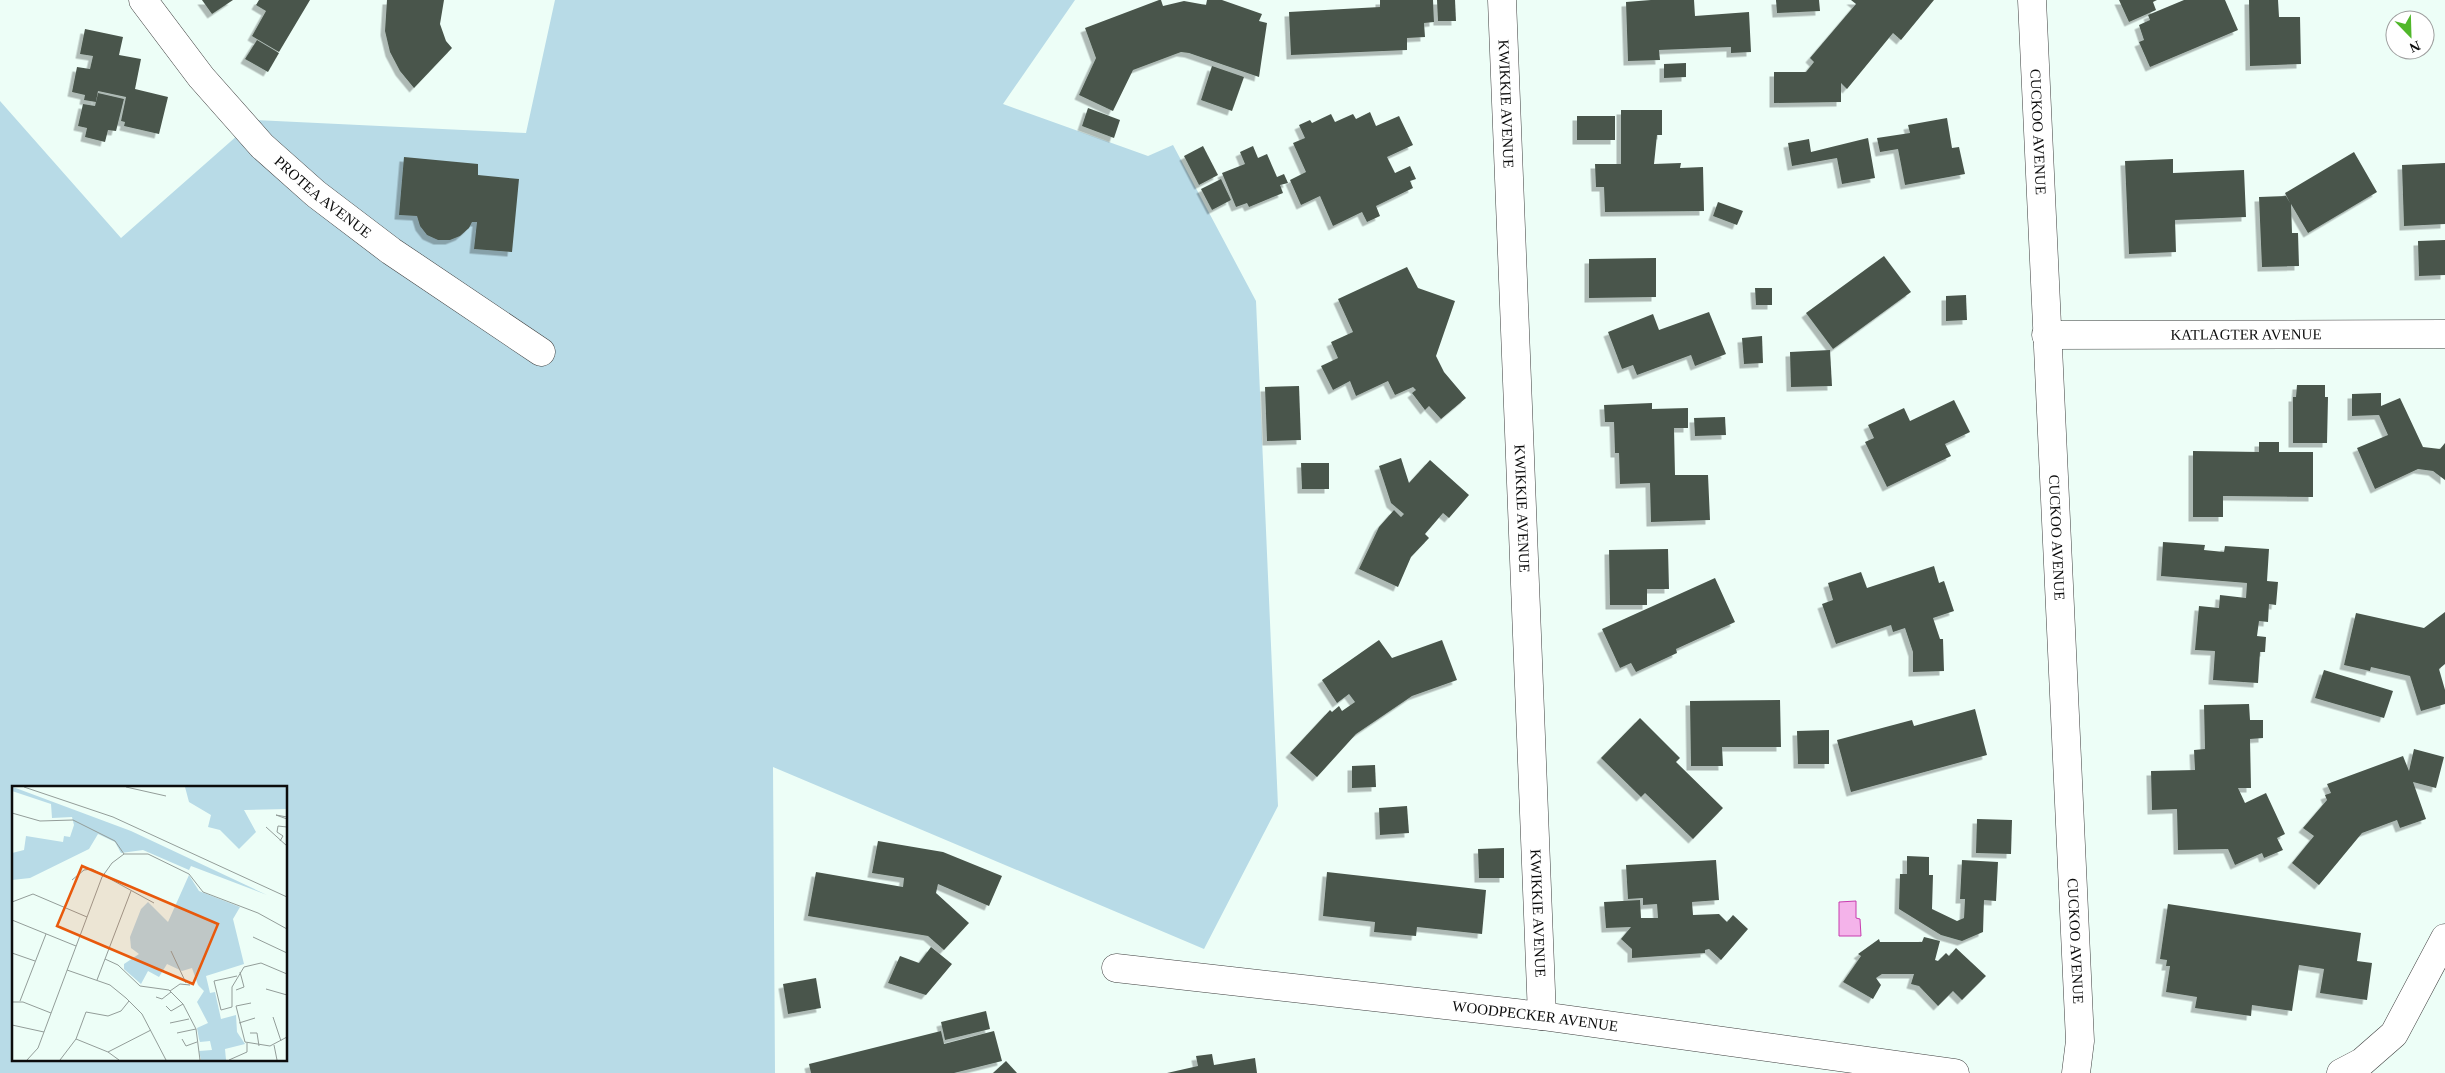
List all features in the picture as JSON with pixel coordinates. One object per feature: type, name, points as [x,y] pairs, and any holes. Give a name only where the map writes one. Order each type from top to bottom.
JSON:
[{"type":"street","name":"PROTEA AVENUE","points":[[143,0],[201,78],[262,146],[316,194],[391,251],[541,352]]},
{"type":"street","name":"KWIKKIE AVENUE","points":[[1502,0],[1542,1016]]},
{"type":"street","name":"CUCKOO AVENUE","points":[[2032,0],[2080,1041],[2076,1073]]},
{"type":"street","name":"KATLAGTER AVENUE","points":[[2046,335],[2445,334]]},
{"type":"street","points":[[2341,1073],[2362,1062],[2394,1034],[2445,938]]},
{"type":"street","name":"WOODPECKER AVENUE","points":[[1116,968],[1542,1016],[1955,1073]]},
{"type":"shaded area","points":[[555,0],[1075,0],[1003,104],[1148,156],[1173,145],[1256,301],[1278,806],[1204,949],[773,767],[775,1073],[0,1073],[0,101],[121,238],[255,120],[526,133]]},
{"type":"shaded area","points":[[1856,901],[1856,918],[1860,919],[1861,936],[1839,936],[1839,902]]},
{"type":"building","points":[[202,0],[233,0],[212,14]]},
{"type":"building","points":[[259,0],[310,0],[279,52],[252,36],[266,11],[256,5]]},
{"type":"building","points":[[387,0],[444,0],[440,24],[446,41],[452,48],[414,88],[400,71],[390,52],[385,31]]},
{"type":"building","points":[[1161,0],[1163,6],[1184,1],[1206,5],[1207,0],[1222,0],[1262,14],[1259,21],[1267,23],[1259,77],[1181,52],[1133,70],[1113,111],[1079,95],[1096,58],[1085,28]]},
{"type":"building","points":[[1380,0],[1433,0],[1434,22],[1424,23],[1425,37],[1407,38],[1407,50],[1291,55],[1289,12],[1380,7]]},
{"type":"building","points":[[1437,0],[1455,0],[1456,21],[1438,21]]},
{"type":"building","points":[[1694,0],[1695,16],[1749,12],[1751,52],[1731,53],[1731,47],[1659,50],[1660,60],[1628,61],[1626,2]]},
{"type":"building","points":[[1776,0],[1819,0],[1820,11],[1777,13]]},
{"type":"building","points":[[1851,0],[1934,0],[1901,40],[1893,33],[1847,89],[1841,83],[1841,102],[1774,103],[1774,72],[1806,72],[1814,62],[1810,58],[1856,4]]},
{"type":"building","points":[[2119,0],[2157,0],[2153,2],[2156,10],[2129,22]]},
{"type":"building","points":[[2184,0],[2225,0],[2238,30],[2150,67],[2139,42],[2144,40],[2139,25],[2150,20],[2148,15]]},
{"type":"building","points":[[2249,0],[2278,0],[2279,17],[2300,17],[2301,64],[2250,66]]},
{"type":"building","points":[[85,29],[123,37],[119,55],[141,59],[135,89],[168,97],[159,134],[124,126],[125,122],[121,121],[126,97],[98,91],[96,102],[84,100],[85,95],[72,92],[77,67],[90,69],[93,56],[80,54]]},
{"type":"building","points":[[257,40],[279,53],[268,72],[245,59]]},
{"type":"building","points":[[1686,63],[1686,77],[1664,78],[1664,64]]},
{"type":"building","points":[[1212,66],[1244,77],[1232,111],[1201,100]]},
{"type":"building","points":[[98,93],[124,99],[116,131],[108,130],[105,142],[85,137],[87,128],[78,126],[83,104],[95,106]]},
{"type":"building","points":[[1088,108],[1120,120],[1114,138],[1082,126]]},
{"type":"building","points":[[1621,110],[1662,110],[1662,135],[1657,135],[1654,164],[1681,163],[1680,168],[1703,167],[1704,211],[1605,212],[1604,187],[1596,187],[1595,164],[1621,164]]},
{"type":"building","points":[[1370,112],[1376,126],[1399,116],[1413,145],[1387,157],[1395,173],[1410,166],[1416,179],[1410,181],[1413,188],[1376,206],[1380,216],[1367,222],[1362,212],[1333,226],[1320,196],[1301,205],[1290,180],[1306,172],[1293,143],[1305,138],[1299,125],[1310,120],[1312,123],[1331,114],[1335,122],[1353,114],[1356,119]]},
{"type":"building","points":[[1577,116],[1615,116],[1615,140],[1577,140]]},
{"type":"building","points":[[1947,118],[1952,148],[1959,147],[1965,174],[1905,185],[1898,149],[1880,152],[1877,138],[1910,133],[1908,125]]},
{"type":"building","points":[[1868,138],[1875,178],[1842,184],[1837,158],[1792,166],[1788,143],[1809,139],[1811,152]]},
{"type":"building","points":[[1203,146],[1218,175],[1199,185],[1184,156]]},
{"type":"building","points":[[1253,146],[1258,158],[1267,154],[1277,177],[1284,174],[1288,183],[1280,185],[1283,193],[1249,207],[1247,203],[1236,207],[1222,173],[1245,164],[1240,152]]},
{"type":"building","points":[[2354,152],[2377,192],[2308,233],[2291,204],[2292,233],[2298,233],[2299,266],[2262,267],[2259,197],[2286,196],[2290,203],[2285,193]]},
{"type":"building","points":[[404,157],[478,164],[478,175],[519,179],[512,252],[474,249],[477,222],[472,222],[469,228],[460,236],[450,240],[438,240],[427,235],[420,226],[417,216],[399,215]]},
{"type":"building","points":[[2173,159],[2173,173],[2244,170],[2246,217],[2175,220],[2176,252],[2129,254],[2125,161]]},
{"type":"building","points":[[2445,163],[2445,224],[2404,226],[2402,165]]},
{"type":"building","points":[[1221,179],[1231,200],[1212,210],[1201,189]]},
{"type":"building","points":[[1718,202],[1743,211],[1737,225],[1713,216]]},
{"type":"building","points":[[2445,240],[2445,275],[2419,276],[2418,241]]},
{"type":"building","points":[[1884,256],[1911,292],[1833,349],[1806,313]]},
{"type":"building","points":[[1656,258],[1656,297],[1589,298],[1589,259]]},
{"type":"building","points":[[1407,267],[1418,288],[1455,301],[1436,356],[1444,372],[1466,398],[1441,419],[1429,406],[1425,410],[1412,393],[1416,390],[1413,387],[1395,395],[1388,381],[1356,396],[1350,381],[1333,390],[1321,366],[1338,358],[1331,342],[1353,332],[1338,299]]},
{"type":"building","points":[[1755,288],[1772,288],[1772,305],[1756,305]]},
{"type":"building","points":[[1966,295],[1967,320],[1946,321],[1946,296]]},
{"type":"building","points":[[1709,312],[1726,354],[1695,366],[1691,355],[1637,375],[1633,365],[1622,369],[1608,332],[1653,314],[1659,330]]},
{"type":"building","points":[[1762,336],[1763,363],[1744,364],[1742,338]]},
{"type":"building","points":[[1830,350],[1832,386],[1791,387],[1790,352]]},
{"type":"building","points":[[2297,385],[2325,385],[2325,397],[2328,397],[2327,443],[2293,443],[2293,397],[2296,397]]},
{"type":"building","points":[[1299,386],[1301,440],[1267,441],[1265,387]]},
{"type":"building","points":[[2381,393],[2381,406],[2400,398],[2423,447],[2440,449],[2445,443],[2445,480],[2433,471],[2418,469],[2375,489],[2357,448],[2388,435],[2379,415],[2352,416],[2352,394]]},
{"type":"building","points":[[1954,400],[1970,432],[1945,444],[1951,456],[1887,487],[1865,442],[1874,438],[1868,425],[1904,408],[1910,421]]},
{"type":"building","points":[[1652,403],[1652,409],[1688,408],[1688,428],[1674,428],[1675,475],[1708,475],[1710,520],[1651,522],[1650,483],[1620,484],[1619,453],[1615,453],[1614,422],[1605,422],[1604,405]]},
{"type":"building","points":[[1725,417],[1726,435],[1695,436],[1694,418]]},
{"type":"building","points":[[2259,442],[2279,442],[2279,452],[2313,452],[2313,497],[2223,496],[2223,517],[2193,517],[2193,451],[2259,452]]},
{"type":"building","points":[[1401,458],[1409,483],[1430,460],[1469,495],[1449,518],[1443,513],[1425,534],[1429,538],[1411,557],[1398,587],[1359,569],[1379,527],[1394,510],[1401,517],[1404,514],[1391,503],[1379,466]]},
{"type":"building","points":[[1301,463],[1329,463],[1329,489],[1302,489]]},
{"type":"building","points":[[2163,542],[2205,545],[2204,550],[2224,552],[2225,546],[2269,549],[2267,581],[2278,582],[2276,605],[2269,604],[2268,622],[2259,621],[2257,636],[2266,637],[2265,652],[2260,652],[2258,683],[2213,680],[2215,651],[2195,650],[2199,606],[2219,608],[2220,595],[2246,598],[2247,583],[2161,576]]},
{"type":"building","points":[[1668,549],[1669,589],[1647,589],[1647,605],[1610,605],[1609,550]]},
{"type":"building","points":[[1934,566],[1939,583],[1944,581],[1954,611],[1933,618],[1940,639],[1943,639],[1944,671],[1913,672],[1913,652],[1905,628],[1893,632],[1891,625],[1836,644],[1822,604],[1833,600],[1828,583],[1861,572],[1867,588]]},
{"type":"building","points":[[1715,578],[1735,622],[1676,649],[1677,653],[1636,672],[1631,663],[1620,668],[1602,629]]},
{"type":"building","points":[[2445,612],[2445,664],[2439,669],[2445,690],[2445,704],[2421,711],[2410,676],[2371,667],[2370,671],[2344,665],[2356,613],[2424,628]]},
{"type":"building","points":[[1379,640],[1392,658],[1442,640],[1457,680],[1412,696],[1356,734],[1317,777],[1290,753],[1330,710],[1332,712],[1339,706],[1342,711],[1355,702],[1349,694],[1337,703],[1322,680]]},
{"type":"building","points":[[2324,670],[2393,691],[2384,718],[2315,698]]},
{"type":"building","points":[[1780,700],[1781,747],[1722,747],[1723,766],[1691,766],[1690,701]]},
{"type":"building","points":[[2249,704],[2250,720],[2263,720],[2263,738],[2250,739],[2251,788],[2238,788],[2245,803],[2266,793],[2285,834],[2277,838],[2283,850],[2264,858],[2262,853],[2235,865],[2228,849],[2178,850],[2177,809],[2152,810],[2151,771],[2195,770],[2194,750],[2205,749],[2204,705]]},
{"type":"building","points":[[1975,709],[1987,755],[1851,792],[1837,740],[1912,720],[1914,726]]},
{"type":"building","points":[[1640,718],[1680,758],[1676,762],[1723,808],[1693,839],[1645,793],[1641,797],[1601,758]]},
{"type":"building","points":[[1829,730],[1829,764],[1798,764],[1797,731]]},
{"type":"building","points":[[2414,749],[2444,757],[2436,788],[2413,782],[2426,819],[2400,828],[2397,820],[2362,833],[2319,885],[2292,863],[2314,836],[2303,828],[2327,800],[2325,795],[2331,793],[2327,784],[2403,756],[2409,771]]},
{"type":"building","points":[[1375,765],[1376,787],[1352,788],[1352,766]]},
{"type":"building","points":[[1407,806],[1409,833],[1380,835],[1379,808]]},
{"type":"building","points":[[1977,819],[2012,820],[2011,854],[1976,853]]},
{"type":"building","points":[[878,841],[943,852],[1002,876],[989,906],[938,884],[936,893],[969,923],[944,950],[928,936],[808,916],[816,872],[903,887],[904,878],[872,873]]},
{"type":"building","points":[[1504,848],[1504,878],[1479,878],[1478,849]]},
{"type":"building","points":[[1907,856],[1929,857],[1929,875],[1933,875],[1932,909],[1957,921],[1964,918],[1965,899],[1960,899],[1962,860],[1998,862],[1996,901],[1984,900],[1983,932],[1962,941],[1941,935],[1899,909],[1900,874],[1907,874]]},
{"type":"building","points":[[1716,860],[1719,900],[1692,902],[1693,915],[1719,914],[1727,922],[1733,915],[1748,929],[1721,960],[1709,949],[1705,950],[1705,953],[1632,958],[1632,949],[1621,939],[1631,927],[1606,928],[1604,902],[1640,900],[1641,918],[1658,918],[1657,904],[1643,905],[1643,898],[1628,899],[1626,865]]},
{"type":"building","points":[[1327,872],[1486,890],[1482,934],[1417,927],[1416,936],[1374,932],[1375,922],[1323,916]]},
{"type":"building","points":[[2168,904],[2361,933],[2357,961],[2372,963],[2367,1000],[2320,993],[2324,969],[2299,965],[2292,1011],[2252,1005],[2251,1016],[2195,1008],[2197,997],[2166,992],[2170,966],[2166,966],[2167,960],[2160,959]]},
{"type":"building","points":[[1924,937],[1940,941],[1935,960],[1938,961],[1946,953],[1949,956],[1956,948],[1986,976],[1962,1000],[1953,991],[1938,1006],[1919,986],[1911,984],[1914,974],[1882,974],[1876,978],[1881,985],[1873,999],[1843,982],[1861,956],[1858,954],[1879,939],[1880,942],[1922,942]]},
{"type":"building","points":[[931,947],[952,964],[926,995],[888,983],[900,956],[919,963]]},
{"type":"building","points":[[816,978],[821,1008],[788,1014],[783,984]]},
{"type":"building","points":[[986,1011],[990,1029],[945,1040],[941,1022]]},
{"type":"building","points":[[941,1031],[944,1044],[994,1031],[1002,1061],[954,1073],[811,1073],[809,1064]]},
{"type":"building","points":[[1212,1054],[1214,1065],[1255,1058],[1257,1073],[1167,1073],[1198,1066],[1196,1056]]},
{"type":"building","points":[[1006,1061],[1017,1073],[993,1073]]}]
